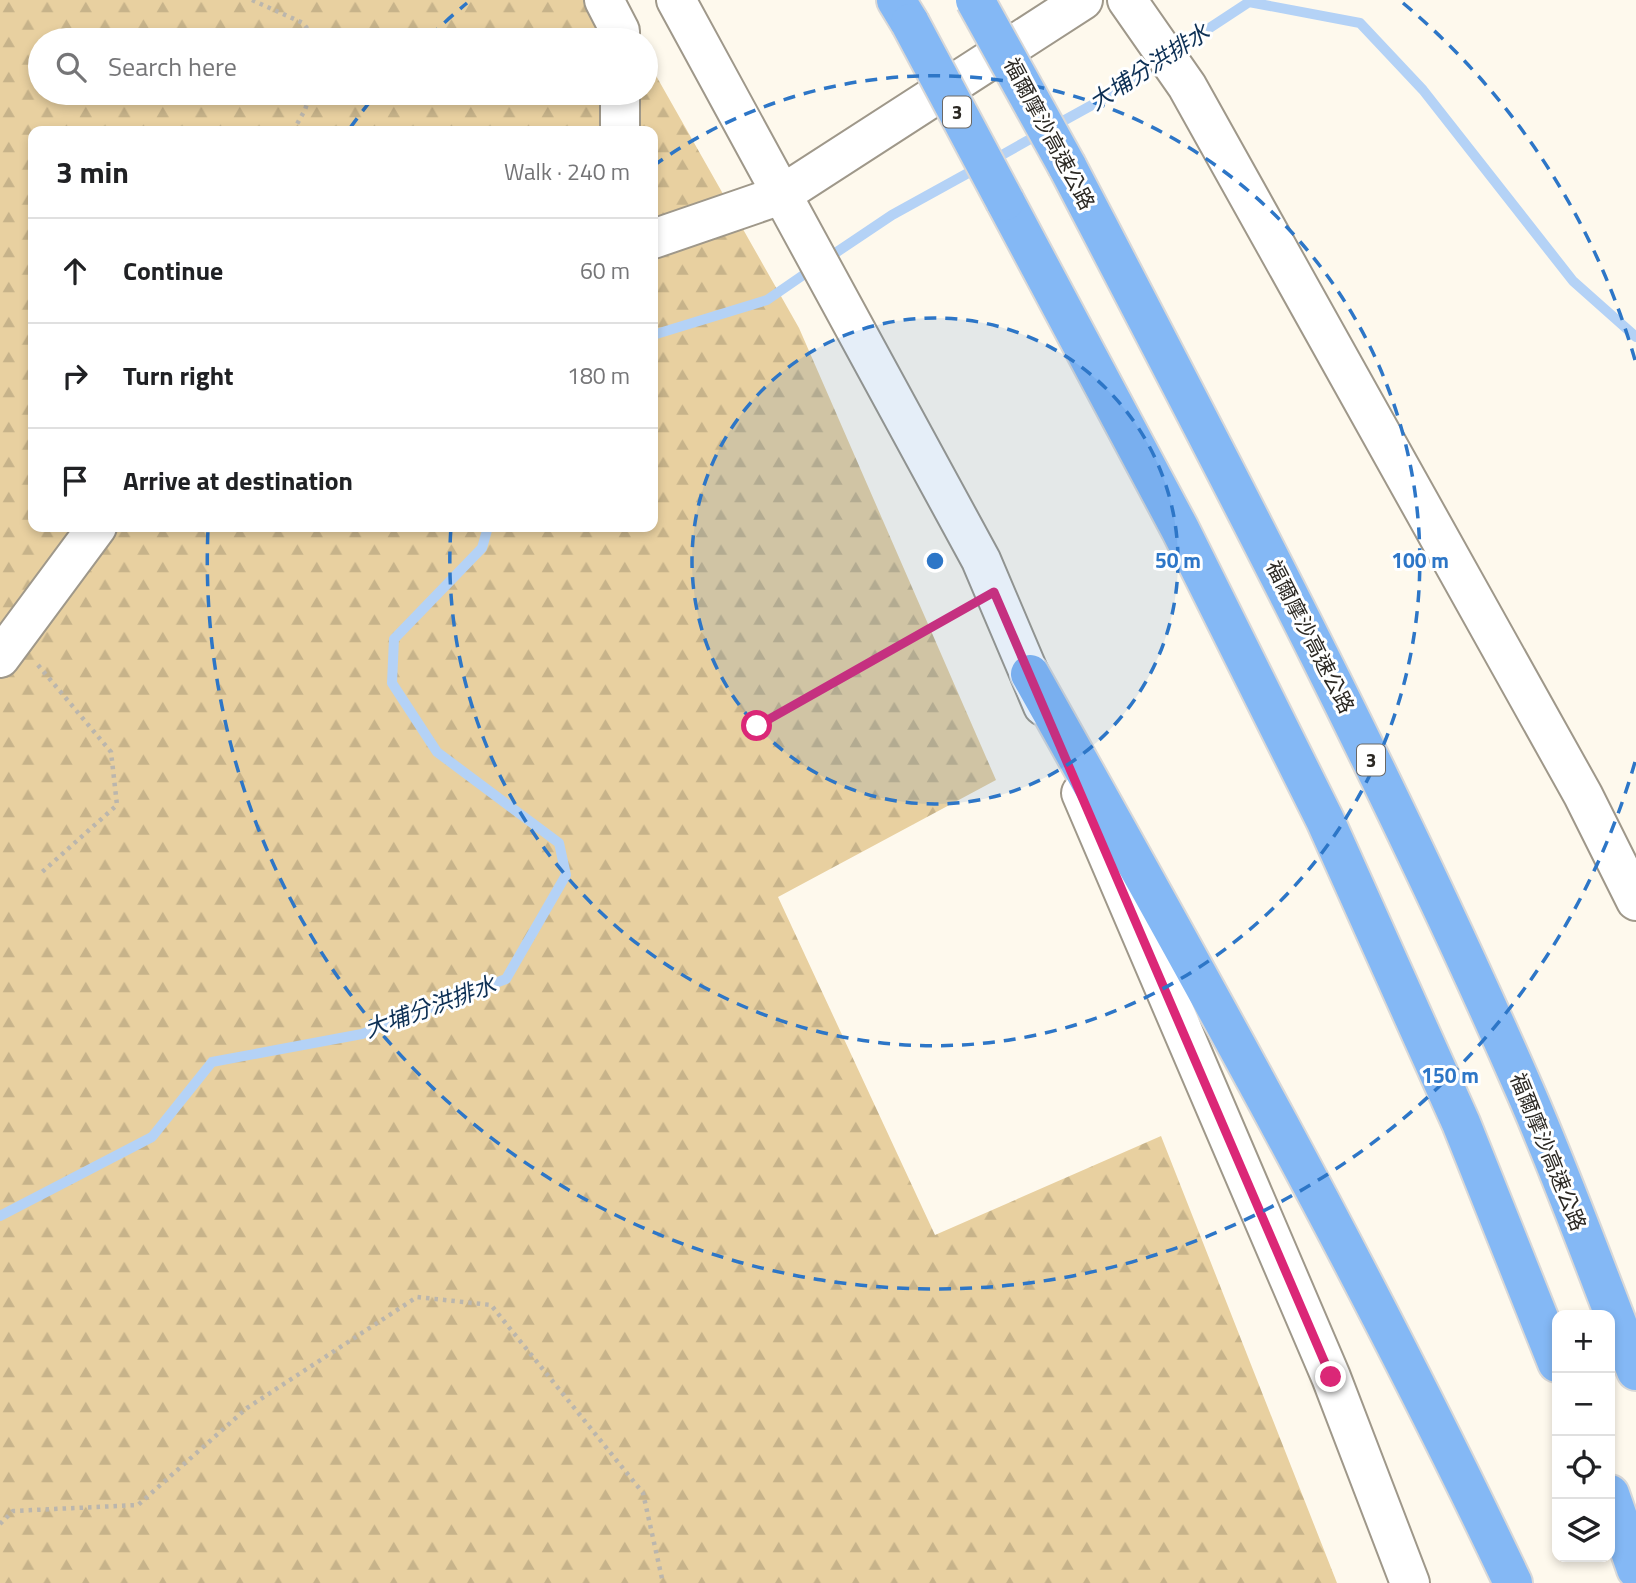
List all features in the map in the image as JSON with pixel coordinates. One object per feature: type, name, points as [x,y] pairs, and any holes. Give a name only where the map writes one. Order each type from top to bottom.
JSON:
[{"type":"highway","name":"福爾摩沙高速公路","points":[[975,0],[1067,166],[1231,480],[1388,792],[1526,1093],[1636,1371]]},
{"type":"highway","name":"3","points":[[903,11],[1180,529],[1325,820],[1461,1123],[1552,1350]]},
{"type":"highway","points":[[1030,674],[1315,1191],[1441,1431],[1513,1583]]},
{"type":"highway","points":[[1612,1499],[1636,1569]]},
{"type":"street","points":[[604,0],[618,28]]},
{"type":"street","points":[[676,0],[981,560],[1326,1364],[1410,1583]]},
{"type":"street","points":[[658,237],[781,195],[1083,0]]},
{"type":"street","points":[[1127,0],[1188,86],[1583,795],[1636,901]]},
{"type":"street","points":[[620,105],[620,126]]},
{"type":"street","points":[[7,648],[93,532]]},
{"type":"path","points":[[252,0],[303,23],[307,28]]},
{"type":"path","points":[[296,126],[306,105]]},
{"type":"path","points":[[757,726],[994,592]]},
{"type":"path","points":[[7,648],[111,752],[117,804],[41,873]]},
{"type":"path","points":[[0,1524],[13,1511],[138,1504],[247,1408],[417,1297],[491,1305],[643,1493],[663,1583]]},
{"type":"green space","points":[[0,0],[613,0],[629,28],[28,28],[28,105],[658,105],[658,79],[799,328],[996,780],[778,897],[935,1235],[1161,1136],[1337,1583],[0,1583]]},
{"type":"waterway","name":"大埔分洪排水","points":[[1173,52],[1249,2],[1360,23],[1423,90],[1573,281],[1636,337]]},
{"type":"waterway","name":"大埔分洪排水","points":[[1054,126],[1103,99],[1161,61]]},
{"type":"waterway","name":"大埔分洪排水","points":[[993,160],[1041,133]]},
{"type":"waterway","name":"大埔分洪排水","points":[[825,260],[892,215],[979,167]]},
{"type":"waterway","name":"大埔分洪排水","points":[[658,333],[767,300],[812,269]]},
{"type":"waterway","name":"大埔分洪排水","points":[[0,1216],[152,1137],[212,1062],[362,1034],[506,979],[566,875],[559,843],[437,752],[392,683],[394,639],[482,548],[487,532]]},
{"type":"route","points":[[757,726],[994,592],[1331,1377]]}]
